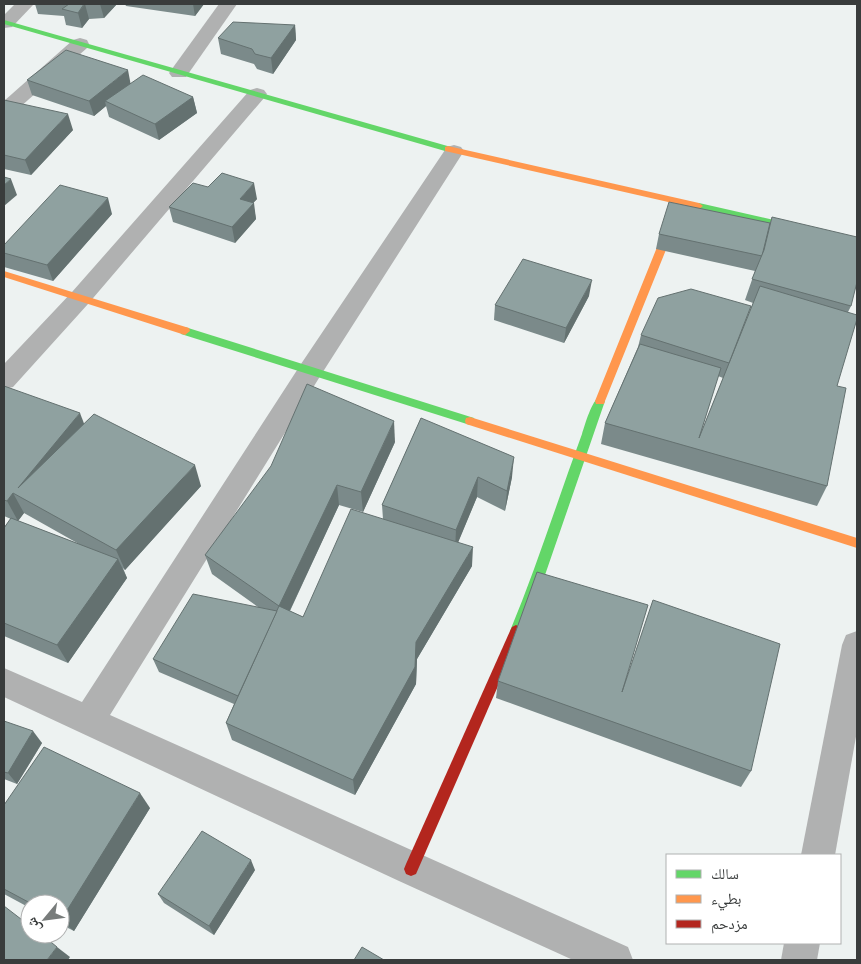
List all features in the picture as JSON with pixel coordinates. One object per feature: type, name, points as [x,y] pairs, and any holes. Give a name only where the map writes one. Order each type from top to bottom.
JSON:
[{"type":"street","points":[[24,4],[5,23],[454,151],[857,242]]},
{"type":"street","points":[[179,73],[228,4]]},
{"type":"street","points":[[4,111],[80,44]]},
{"type":"street","points":[[4,380],[80,298],[257,94]]},
{"type":"street","points":[[88,721],[310,371],[454,151]]},
{"type":"street","points":[[411,869],[534,590],[578,455],[680,202]]},
{"type":"street","points":[[4,274],[857,542]]},
{"type":"street","points":[[818,854],[857,645]]},
{"type":"street","points":[[4,682],[411,869],[615,960]]},
{"type":"street","points":[[799,960],[802,944]]},
{"type":"building","points":[[69,4],[84,4],[78,13],[62,9]]},
{"type":"building","points":[[233,22],[295,25],[271,58],[255,54],[252,49],[218,38]]},
{"type":"building","points":[[66,50],[128,70],[89,101],[27,80]]},
{"type":"building","points":[[143,75],[193,97],[155,124],[105,101]]},
{"type":"building","points":[[4,100],[68,114],[25,160],[4,155]]},
{"type":"building","points":[[222,173],[254,183],[240,199],[254,203],[232,227],[169,207],[193,183],[208,187]]},
{"type":"building","points":[[4,177],[11,179],[4,185]]},
{"type":"building","points":[[60,185],[108,198],[47,265],[4,253],[4,245]]},
{"type":"building","points":[[669,202],[770,223],[762,256],[659,234]]},
{"type":"building","points":[[772,217],[857,237],[857,282],[851,306],[752,279],[764,250]]},
{"type":"building","points":[[523,259],[592,280],[566,328],[495,305]]},
{"type":"building","points":[[760,286],[857,315],[837,386],[846,388],[827,486],[605,423],[640,344],[721,368],[699,438]]},
{"type":"building","points":[[691,289],[751,306],[729,363],[641,335],[658,298]]},
{"type":"building","points":[[307,384],[394,421],[361,492],[337,485],[279,606],[205,555],[271,466]]},
{"type":"building","points":[[4,386],[80,413],[18,488],[94,414],[195,465],[116,550],[13,493],[7,501],[4,500]]},
{"type":"building","points":[[421,418],[514,457],[507,491],[478,477],[456,530],[382,505]]},
{"type":"building","points":[[351,509],[473,547],[416,642],[415,667],[353,780],[226,723],[279,606],[303,617]]},
{"type":"building","points":[[11,518],[118,559],[57,645],[4,623],[4,528]]},
{"type":"building","points":[[537,572],[648,605],[622,692],[653,600],[780,644],[751,771],[498,681]]},
{"type":"building","points":[[193,594],[277,611],[238,696],[153,659]]},
{"type":"building","points":[[4,721],[33,731],[8,773],[4,772]]},
{"type":"building","points":[[44,747],[140,793],[70,906],[70,894],[20,894],[20,898],[4,889],[4,805]]},
{"type":"building","points":[[202,831],[251,860],[209,926],[158,894]]},
{"type":"building","points":[[4,906],[20,918],[20,944],[53,944],[57,947],[47,960],[4,960]]},
{"type":"building","points":[[362,947],[384,960],[354,960]]},
{"type":"traffic: fast","points":[[4,22],[448,149]]},
{"type":"traffic: fast","points":[[699,206],[857,242]]},
{"type":"traffic: fast","points":[[185,331],[470,421]]},
{"type":"traffic: fast","points":[[516,631],[539,575],[578,459],[600,401]]},
{"type":"traffic: slow","points":[[448,149],[699,206]]},
{"type":"traffic: slow","points":[[600,401],[675,215]]},
{"type":"traffic: slow","points":[[4,274],[185,331]]},
{"type":"traffic: slow","points":[[470,421],[857,543]]},
{"type":"traffic: jam","points":[[411,869],[516,631]]}]
